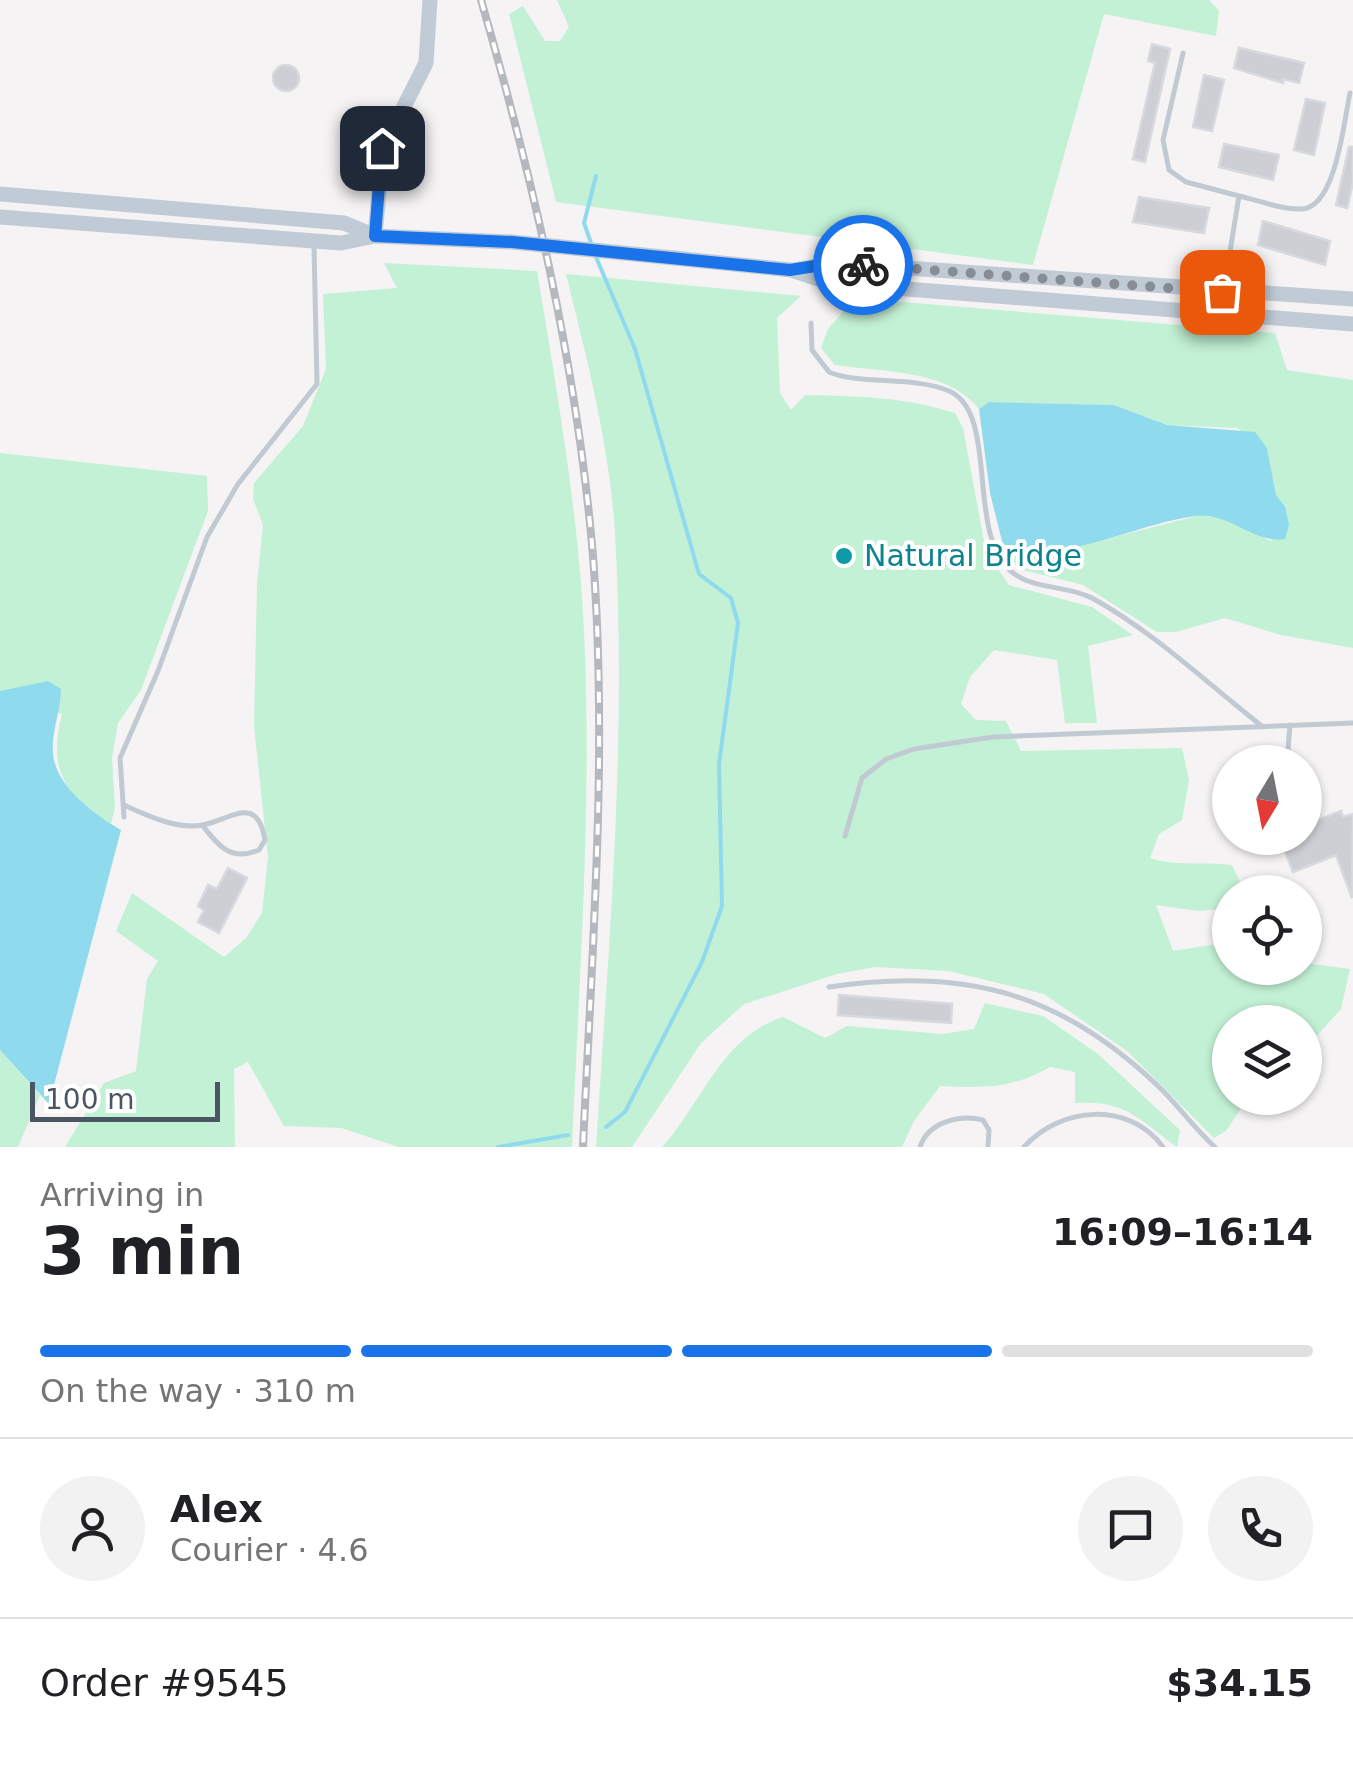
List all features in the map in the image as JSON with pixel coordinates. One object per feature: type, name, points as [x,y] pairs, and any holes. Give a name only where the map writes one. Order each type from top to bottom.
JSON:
[{"type":"main road","points":[[375,236],[382,148],[426,64],[430,0]]},
{"type":"main road","points":[[0,194],[344,223],[375,236]]},
{"type":"main road","points":[[0,217],[341,243],[375,236],[512,242],[790,270],[830,283],[1353,324]]},
{"type":"main road","points":[[790,270],[834,263],[1353,299]]},
{"type":"lane","points":[[1183,53],[1163,140],[1165,160],[1170,170],[1186,182],[1239,196],[1303,210],[1318,204],[1330,187],[1350,93]]},
{"type":"lane","points":[[1220,316],[1239,196]]},
{"type":"lane","points":[[124,817],[118,779],[120,758],[158,671],[206,537],[238,484],[297,415],[317,384],[314,241]]},
{"type":"lane","points":[[811,323],[812,350],[829,372],[948,390],[970,408],[990,532],[1010,571],[1028,582],[1091,598],[1150,636],[1263,728]]},
{"type":"lane","points":[[845,836],[862,778],[886,759],[914,749],[992,737],[1353,723]]},
{"type":"lane","points":[[1288,745],[1290,726]]},
{"type":"lane","points":[[124,806],[162,821],[202,825],[238,812],[251,814],[262,824],[265,840],[259,850],[232,854],[222,850],[202,825]]},
{"type":"lane","points":[[829,987],[906,980],[958,982],[1041,1002],[1156,1084],[1215,1147]]},
{"type":"lane","points":[[1024,1147],[1063,1122],[1113,1114],[1152,1133],[1163,1147]]},
{"type":"lane","points":[[920,1147],[924,1134],[937,1126],[971,1117],[983,1120],[988,1130],[988,1147]]},
{"type":"green space","points":[[557,0],[1209,0],[1219,11],[1216,36],[1104,14],[1033,265],[556,202],[509,14],[523,6],[545,41],[560,41],[569,27]]},
{"type":"green space","points":[[384,263],[537,271],[574,510],[585,654],[585,839],[572,1147],[398,1147],[341,1128],[284,1126],[248,1062],[234,1069],[235,1147],[65,1147],[104,1083],[136,1071],[147,979],[158,961],[116,931],[132,893],[224,957],[246,938],[262,913],[268,857],[254,726],[257,584],[263,525],[253,499],[254,483],[303,426],[326,369],[323,294],[397,288]]},
{"type":"green space","points":[[566,274],[801,296],[777,318],[780,393],[791,410],[805,395],[899,401],[955,413],[963,428],[986,552],[1009,585],[1092,607],[1133,635],[1088,646],[1097,723],[1065,723],[1057,660],[994,650],[970,677],[961,704],[976,720],[1006,721],[1021,751],[1182,748],[1189,780],[1182,820],[1159,834],[1150,858],[1232,865],[1237,875],[1212,875],[1212,910],[1156,905],[1173,951],[1212,945],[1212,985],[1322,985],[1322,965],[1350,969],[1341,1009],[1322,1030],[1322,1005],[1212,1005],[1212,1115],[1237,1115],[1226,1131],[1214,1138],[1127,1051],[1044,994],[949,971],[875,967],[837,974],[744,1004],[701,1043],[632,1147],[596,1147],[615,841],[619,688],[615,534],[596,403]]},
{"type":"green space","points":[[855,298],[1275,333],[1287,370],[1353,380],[1353,648],[1281,635],[1225,618],[1176,632],[1157,632],[1083,585],[1019,569],[1004,549],[1016,552],[1090,543],[1201,515],[1227,520],[1271,541],[1286,506],[1276,496],[1267,448],[1237,428],[1167,425],[1114,405],[989,402],[979,409],[966,396],[932,379],[835,365],[821,348],[828,329]]},
{"type":"green space","points":[[0,453],[207,476],[208,511],[141,690],[118,723],[112,758],[115,807],[111,824],[81,802],[63,778],[57,750],[62,714],[0,691]]},
{"type":"green space","points":[[985,1003],[1043,1016],[1098,1054],[1180,1130],[1177,1147],[1120,1108],[1075,1103],[1075,1072],[1050,1067],[1023,1080],[997,1086],[940,1086],[914,1121],[902,1147],[662,1147],[728,1055],[762,1026],[783,1017],[825,1038],[847,1026],[943,1034],[974,1029]]},
{"type":"green space","points":[[0,1050],[40,1095],[18,1147],[0,1147]]},
{"type":"water","points":[[989,402],[1114,405],[1167,425],[1255,432],[1267,448],[1276,495],[1285,506],[1289,525],[1285,539],[1263,537],[1220,519],[1196,516],[1077,547],[1028,552],[1004,549],[990,493],[979,409]]},
{"type":"water","points":[[48,681],[61,689],[53,745],[55,765],[69,788],[89,808],[121,830],[49,1104],[0,1050],[0,691]]},
{"type":"building","points":[[1152,44],[1170,49],[1145,162],[1133,159],[1155,63],[1148,61]]},
{"type":"building","points":[[1239,48],[1304,63],[1299,83],[1283,79],[1283,83],[1234,68]]},
{"type":"building","points":[[286,65],[295,69],[299,78],[295,87],[286,91],[277,87],[273,78],[277,69]]},
{"type":"building","points":[[1204,75],[1224,80],[1212,131],[1193,127]]},
{"type":"building","points":[[1306,99],[1325,103],[1314,155],[1294,150]]},
{"type":"building","points":[[1224,144],[1279,155],[1273,180],[1219,167]]},
{"type":"building","points":[[1349,147],[1353,147],[1353,183],[1347,208],[1336,205]]},
{"type":"building","points":[[1139,197],[1209,208],[1204,233],[1133,222]]},
{"type":"building","points":[[1263,221],[1330,241],[1325,265],[1258,245]]},
{"type":"building","points":[[1341,811],[1343,817],[1353,814],[1352,898],[1336,855],[1293,872],[1286,855],[1322,855],[1322,818]]},
{"type":"building","points":[[228,868],[247,878],[219,933],[198,922],[204,910],[198,906],[208,885],[217,889]]},
{"type":"building","points":[[839,995],[952,1004],[951,1023],[838,1015]]},
{"type":"waterway","points":[[591,243],[584,223],[596,176]]},
{"type":"waterway","points":[[596,257],[635,349],[699,574],[731,598],[738,623],[719,764],[722,906],[702,962],[625,1112],[606,1127]]},
{"type":"waterway","points":[[498,1147],[568,1135]]},
{"type":"railway","points":[[481,0],[536,207],[565,345],[593,556],[599,778],[583,1147]]},
{"type":"way so far","points":[[863,265],[1222,292]]},
{"type":"place","name":"Natural Bridge","points":[[844,556]]},
{"type":"route","points":[[382,148],[375,236],[512,242],[790,270],[834,263],[863,265]]}]
